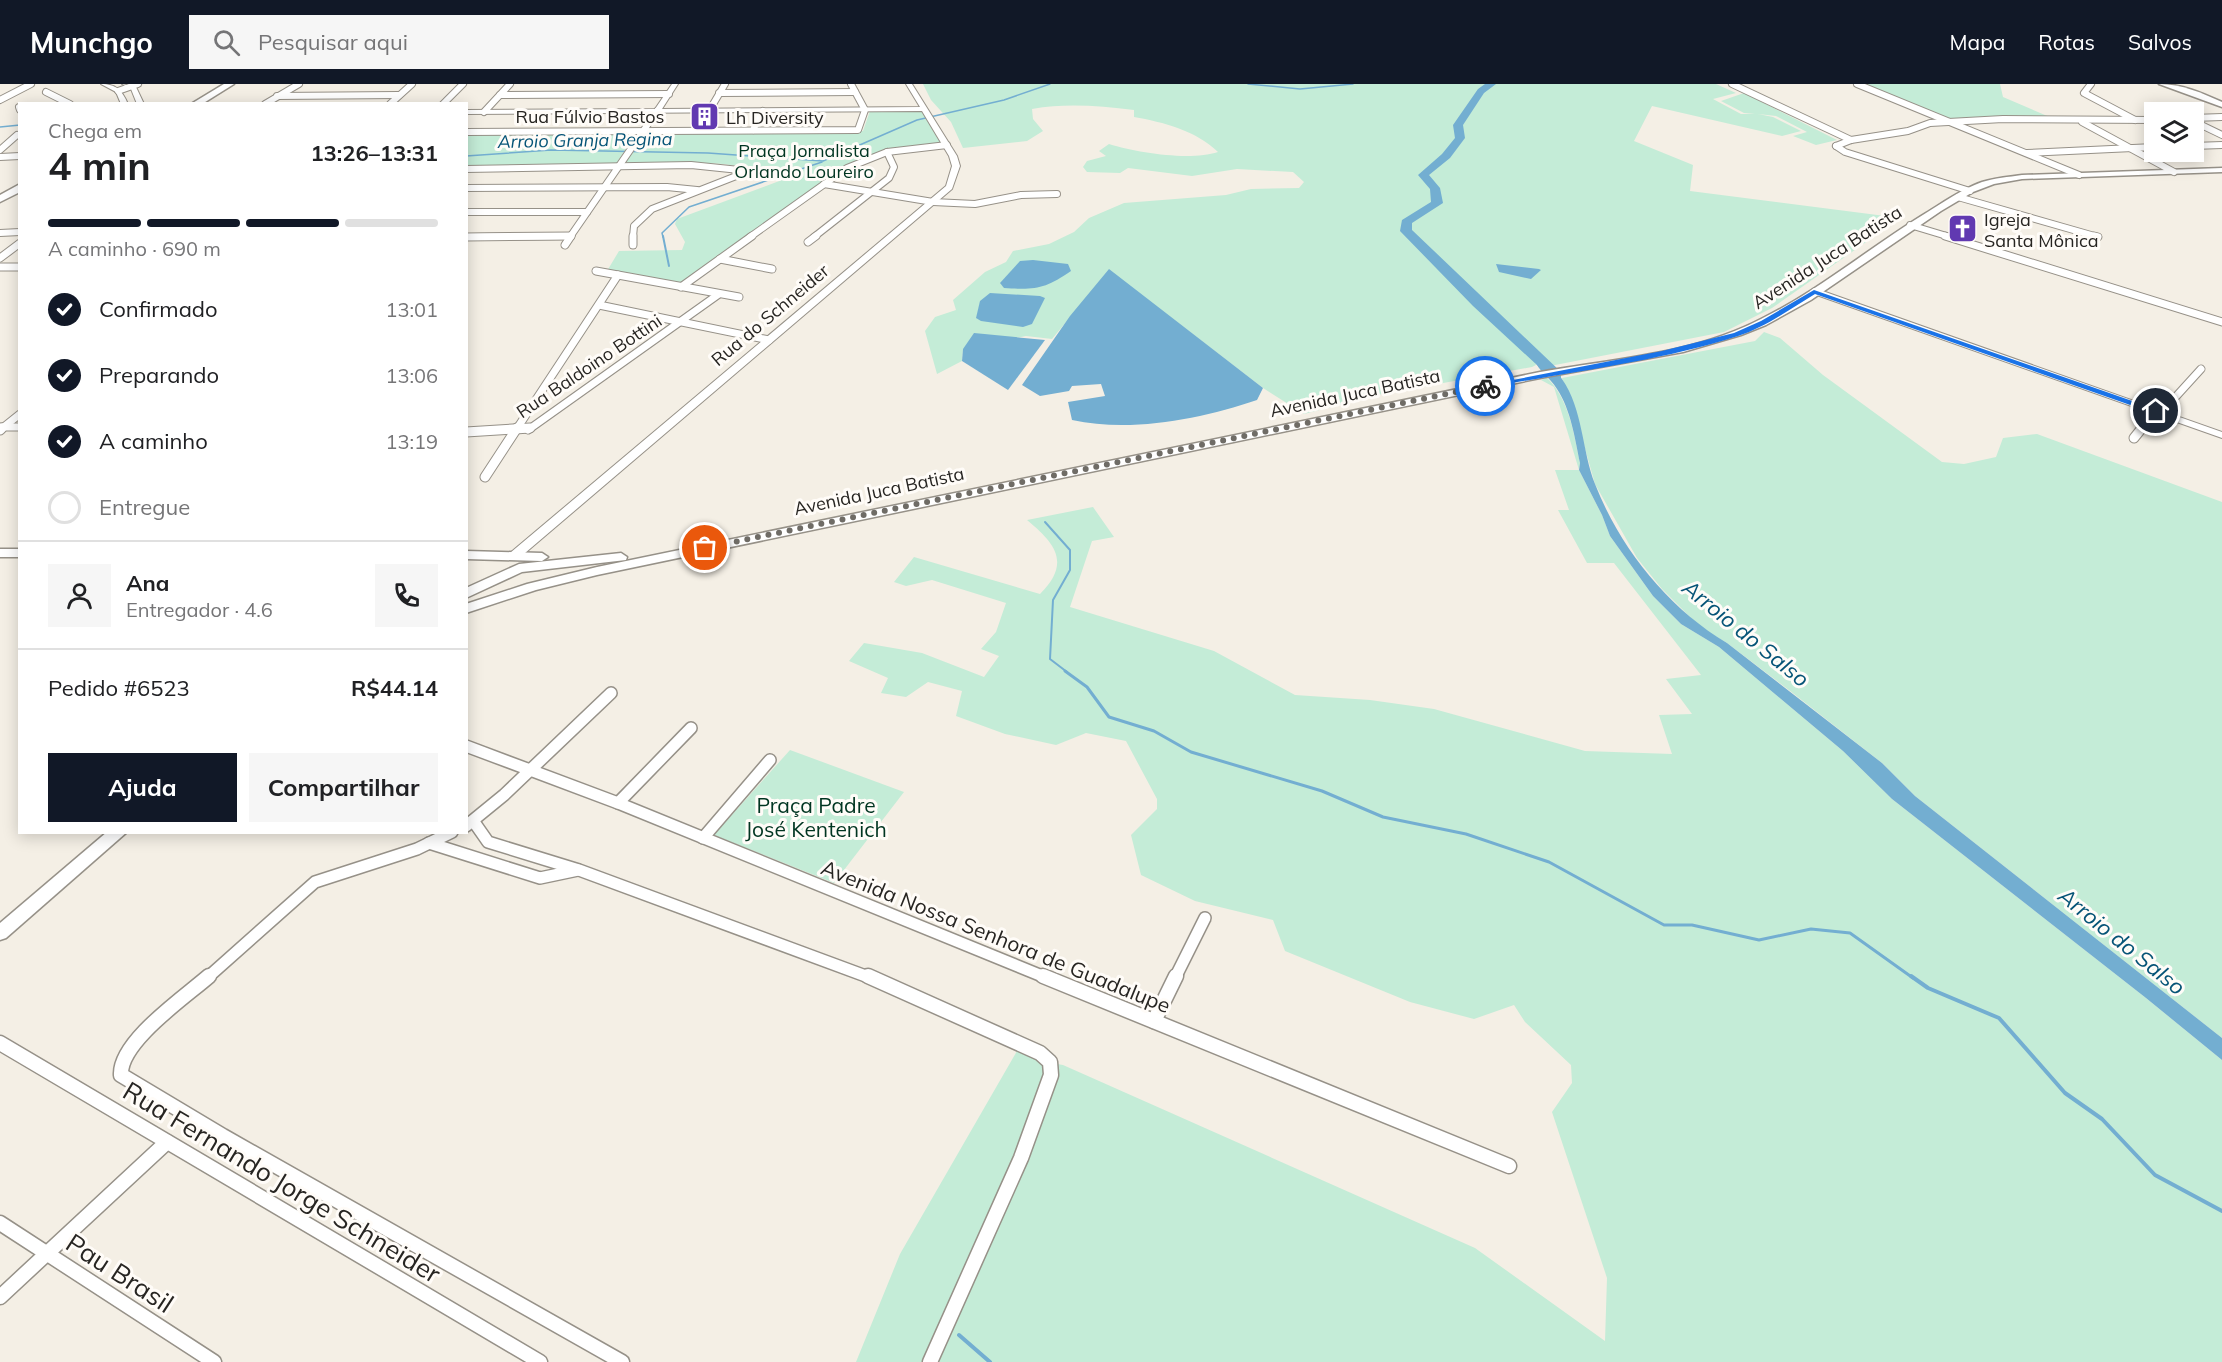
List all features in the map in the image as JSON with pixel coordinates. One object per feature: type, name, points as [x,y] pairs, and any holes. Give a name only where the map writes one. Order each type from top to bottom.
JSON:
[{"type":"main road","points":[[197,102],[229,84]]},
{"type":"main road","points":[[2163,84],[2195,93],[2222,105]]},
{"type":"main road","name":"Avenida Juca Batista","points":[[468,608],[532,587],[675,554],[1540,375],[1662,353],[1736,334],[1763,323],[1910,225],[1958,197],[1991,182],[2022,177],[2222,170]]},
{"type":"main road","points":[[0,199],[17,190]]},
{"type":"main road","points":[[472,556],[492,559],[503,569],[507,582],[514,587],[532,587],[549,578],[552,570],[529,552]]},
{"type":"main road","name":"Avenida Juca Batista","points":[[472,556],[514,556],[529,552],[617,558]]},
{"type":"main road","points":[[0,553],[18,553]]},
{"type":"main road","name":"Avenida Juca Batista","points":[[468,591],[503,569],[675,554]]},
{"type":"main road","points":[[503,569],[514,556]]},
{"type":"main road","points":[[0,933],[117,834]]},
{"type":"street","points":[[0,100],[31,84]]},
{"type":"street","points":[[104,84],[118,91],[124,102]]},
{"type":"street","points":[[268,102],[299,84]]},
{"type":"street","points":[[392,102],[412,84]]},
{"type":"street","points":[[445,102],[463,84]]},
{"type":"street","points":[[484,112],[510,84]]},
{"type":"street","points":[[565,245],[675,84]]},
{"type":"street","points":[[709,111],[725,84]]},
{"type":"street","points":[[851,84],[865,110]]},
{"type":"street","name":"Rua do Schneider","points":[[529,552],[769,340],[948,187],[956,166],[931,117],[909,84]]},
{"type":"street","points":[[1732,84],[1851,140]]},
{"type":"street","points":[[1857,84],[2079,175]]},
{"type":"street","points":[[2091,84],[2084,93],[2136,120]]},
{"type":"street","points":[[118,91],[132,85],[140,102]]},
{"type":"street","points":[[46,92],[66,102]]},
{"type":"street","points":[[719,93],[855,92]]},
{"type":"street","points":[[500,95],[669,94]]},
{"type":"street","points":[[277,96],[399,95]]},
{"type":"street","points":[[468,112],[925,109]]},
{"type":"street","name":"Rua Fúlvio Bastos","points":[[468,132],[858,130],[865,110]]},
{"type":"street","points":[[753,130],[763,111]]},
{"type":"street","points":[[2204,119],[2222,117]]},
{"type":"street","points":[[1970,191],[1845,152],[1836,146],[1851,140],[1908,131],[1930,123],[2144,120]]},
{"type":"street","points":[[2080,121],[2174,172]]},
{"type":"street","points":[[2204,126],[2222,135]]},
{"type":"street","points":[[0,150],[17,135]]},
{"type":"street","points":[[681,287],[847,168],[887,152],[947,145]]},
{"type":"street","points":[[2204,146],[2222,145]]},
{"type":"street","points":[[2024,153],[2144,147]]},
{"type":"street","points":[[808,242],[890,178],[894,167],[887,152]]},
{"type":"street","points":[[0,157],[18,156]]},
{"type":"street","points":[[468,169],[691,165],[749,171],[652,209],[639,218],[634,226],[633,245]]},
{"type":"street","points":[[824,184],[933,202],[987,203],[1022,195],[1057,194]]},
{"type":"street","points":[[468,188],[667,187],[699,190]]},
{"type":"street","points":[[1958,197],[2098,237]]},
{"type":"street","points":[[468,212],[588,212]]},
{"type":"street","points":[[1910,225],[2222,322]]},
{"type":"street","points":[[0,232],[18,232]]},
{"type":"street","points":[[468,237],[571,237]]},
{"type":"street","points":[[0,258],[18,244]]},
{"type":"street","points":[[720,259],[772,269]]},
{"type":"street","points":[[0,267],[18,267]]},
{"type":"street","points":[[596,271],[739,297]]},
{"type":"street","points":[[485,477],[618,275]]},
{"type":"street","points":[[1814,291],[2222,435]]},
{"type":"street","name":"Rua Baldoino Bottini","points":[[468,432],[528,430],[719,294]]},
{"type":"street","points":[[599,305],[769,340]]},
{"type":"street","points":[[2134,438],[2201,369]]},
{"type":"street","points":[[1,428],[18,415]]},
{"type":"street","points":[[1,428],[18,428]]},
{"type":"street","points":[[611,693],[470,824],[488,842],[579,870],[737,926],[880,981],[1040,1053],[1050,1062],[1051,1075],[1021,1158],[930,1362]]},
{"type":"street","points":[[618,803],[691,728]]},
{"type":"street","name":"Avenida Nossa Senhora de Guadalupe","points":[[468,747],[618,803],[1509,1166]]},
{"type":"street","points":[[703,838],[770,760]]},
{"type":"street","points":[[448,834],[429,843],[315,882],[137,1040],[125,1052],[120,1064],[121,1075],[622,1362]]},
{"type":"street","points":[[429,843],[540,878],[579,870]]},
{"type":"street","points":[[1154,1021],[1205,918]]},
{"type":"street","name":"Rua Fernando Jorge Schneider","points":[[3,1049],[167,1142],[523,1358],[540,1362]]},
{"type":"street","points":[[0,1297],[167,1142]]},
{"type":"street","name":"Pau Brasil","points":[[0,1223],[214,1362]]},
{"type":"green space","points":[[923,84],[1716,84],[1736,93],[1713,99],[1741,114],[1755,114],[1744,113],[1721,101],[1744,93],[1837,140],[1816,145],[1793,136],[1807,132],[1776,116],[1758,114],[1773,117],[1801,131],[1782,136],[1652,106],[1634,141],[1693,165],[1690,191],[1893,217],[1869,240],[1772,308],[1724,332],[1550,366],[1543,360],[1534,359],[1536,365],[1532,367],[1377,395],[1304,414],[1263,388],[1109,270],[1052,339],[1026,336],[963,349],[962,361],[937,374],[925,331],[935,317],[956,310],[953,300],[985,272],[1006,262],[1013,251],[1049,244],[1074,232],[1089,218],[1124,203],[1226,195],[1251,189],[1299,188],[1304,182],[1293,172],[1237,169],[1192,176],[1128,168],[1120,173],[1087,172],[1083,167],[1087,161],[1106,156],[1099,151],[1109,144],[1164,155],[1193,156],[1218,152],[1190,133],[1134,117],[1134,110],[1096,106],[1032,109],[1033,119],[1043,131],[1027,141],[963,148],[951,122],[931,100]]},
{"type":"green space","points":[[1861,84],[2000,84],[2003,97],[2052,118],[1946,119]]},
{"type":"green space","name":"Praça Jornalista Orlando Loureiro","points":[[870,111],[924,111],[944,144],[885,151],[844,167],[679,285],[607,271],[619,251],[682,250],[685,242],[675,224],[677,219],[782,180],[765,173],[727,165],[685,162],[625,163],[646,133],[863,131]]},
{"type":"green space","points":[[637,132],[616,164],[468,167],[468,134]]},
{"type":"green space","points":[[1764,332],[1780,338],[1823,375],[1942,462],[1964,464],[1996,457],[2003,438],[2037,434],[2222,502],[2222,1038],[1915,796],[1882,763],[1727,643],[1700,627],[1662,589],[1637,558],[1595,484],[1575,413],[1562,378],[1755,341]]},
{"type":"green space","points":[[1547,378],[1554,386],[1561,396],[1566,406],[1580,463],[1579,470],[1554,387],[1541,380]]},
{"type":"green space","points":[[1555,470],[1579,470],[1610,536],[1653,596],[1681,624],[1719,647],[1843,751],[1892,799],[2222,1060],[2222,1362],[856,1362],[900,1254],[1017,1051],[1040,1061],[1063,1065],[1475,1248],[1605,1341],[1607,1278],[1552,1112],[1572,1083],[1571,1065],[1525,1022],[1514,1005],[1474,1019],[1410,1002],[1285,951],[1273,920],[1195,901],[1141,875],[1131,835],[1157,809],[1157,799],[1126,741],[1086,733],[1056,745],[1005,734],[956,716],[962,691],[928,682],[906,697],[881,693],[888,678],[849,661],[864,643],[922,653],[984,677],[999,656],[981,649],[996,632],[1006,603],[932,580],[906,586],[894,582],[914,557],[1040,594],[1055,573],[1056,554],[1046,537],[1027,520],[1093,507],[1114,537],[1092,541],[1070,607],[1214,651],[1295,695],[1370,700],[1434,709],[1585,751],[1672,754],[1659,715],[1692,714],[1666,679],[1701,675],[1614,563],[1587,563],[1558,510],[1569,510]]},
{"type":"green space","name":"Praça Padre José Kentenich","points":[[790,750],[904,792],[834,883],[714,835]]},
{"type":"water","points":[[1033,260],[1068,264],[1071,271],[1047,285],[1024,289],[1004,288],[1000,283],[1020,261]]},
{"type":"water","points":[[1496,264],[1541,270],[1531,279],[1499,272]]},
{"type":"water","points":[[1109,269],[1263,388],[1257,400],[1213,413],[1166,422],[1095,424],[1072,420],[1068,402],[1105,396],[1101,384],[1072,386],[1069,391],[1040,396],[1022,385],[1070,316]]},
{"type":"water","points":[[990,293],[1045,298],[1032,324],[1023,327],[981,321],[976,318],[980,301]]},
{"type":"water","points":[[974,333],[1045,340],[1008,390],[962,361],[963,349]]},
{"type":"water","points":[[1534,358],[1543,360],[1553,369],[1569,391],[1595,484],[1605,508],[1632,553],[1666,594],[1705,629],[1727,643],[1882,763],[1915,796],[2222,1038],[2222,1060],[1892,799],[1843,751],[1719,647],[1681,624],[1653,596],[1610,536],[1579,470],[1580,463],[1566,406],[1557,389],[1538,367]]},
{"type":"waterway","name":"Arroio Granja Regina","points":[[468,156],[551,150],[708,153],[823,161],[917,120],[1004,100],[1050,84]]},
{"type":"waterway","name":"Arroio Granja Regina","points":[[1248,84],[1300,89],[1353,84]]},
{"type":"waterway","name":"Arroio do Salso","points":[[1491,84],[1481,91],[1458,125],[1460,138],[1446,156],[1423,175],[1435,188],[1437,203],[1406,222],[1406,231],[1444,266],[1478,303],[1556,375]]},
{"type":"waterway","name":"Arroio Granja Regina","points":[[0,127],[18,125]]},
{"type":"waterway","points":[[663,237],[662,233],[689,207],[822,162]]},
{"type":"waterway","points":[[663,236],[669,266]]},
{"type":"waterway","points":[[1045,522],[1070,550],[1070,570],[1053,600],[1050,659],[1067,672]]},
{"type":"waterway","points":[[1065,671],[1087,687],[1109,717],[1154,731],[1191,752],[1322,791],[1383,817],[1466,834],[1549,862],[1664,925],[1692,925],[1759,940],[1811,929],[1850,933],[1913,978]]},
{"type":"waterway","points":[[1911,976],[1928,988],[1999,1018],[2065,1093],[2102,1119],[2155,1175],[2222,1211]]},
{"type":"waterway","points":[[959,1335],[990,1362]]},
{"type":"way so far","points":[[705,548],[1485,386]]},
{"type":"place","name":"Lh Diversity","points":[[705,117]]},
{"type":"place","name":"Igreja Santa Mônica","points":[[1963,229]]},
{"type":"route","points":[[1485,386],[1662,353],[1736,334],[1763,323],[1814,291],[2156,411]]}]
